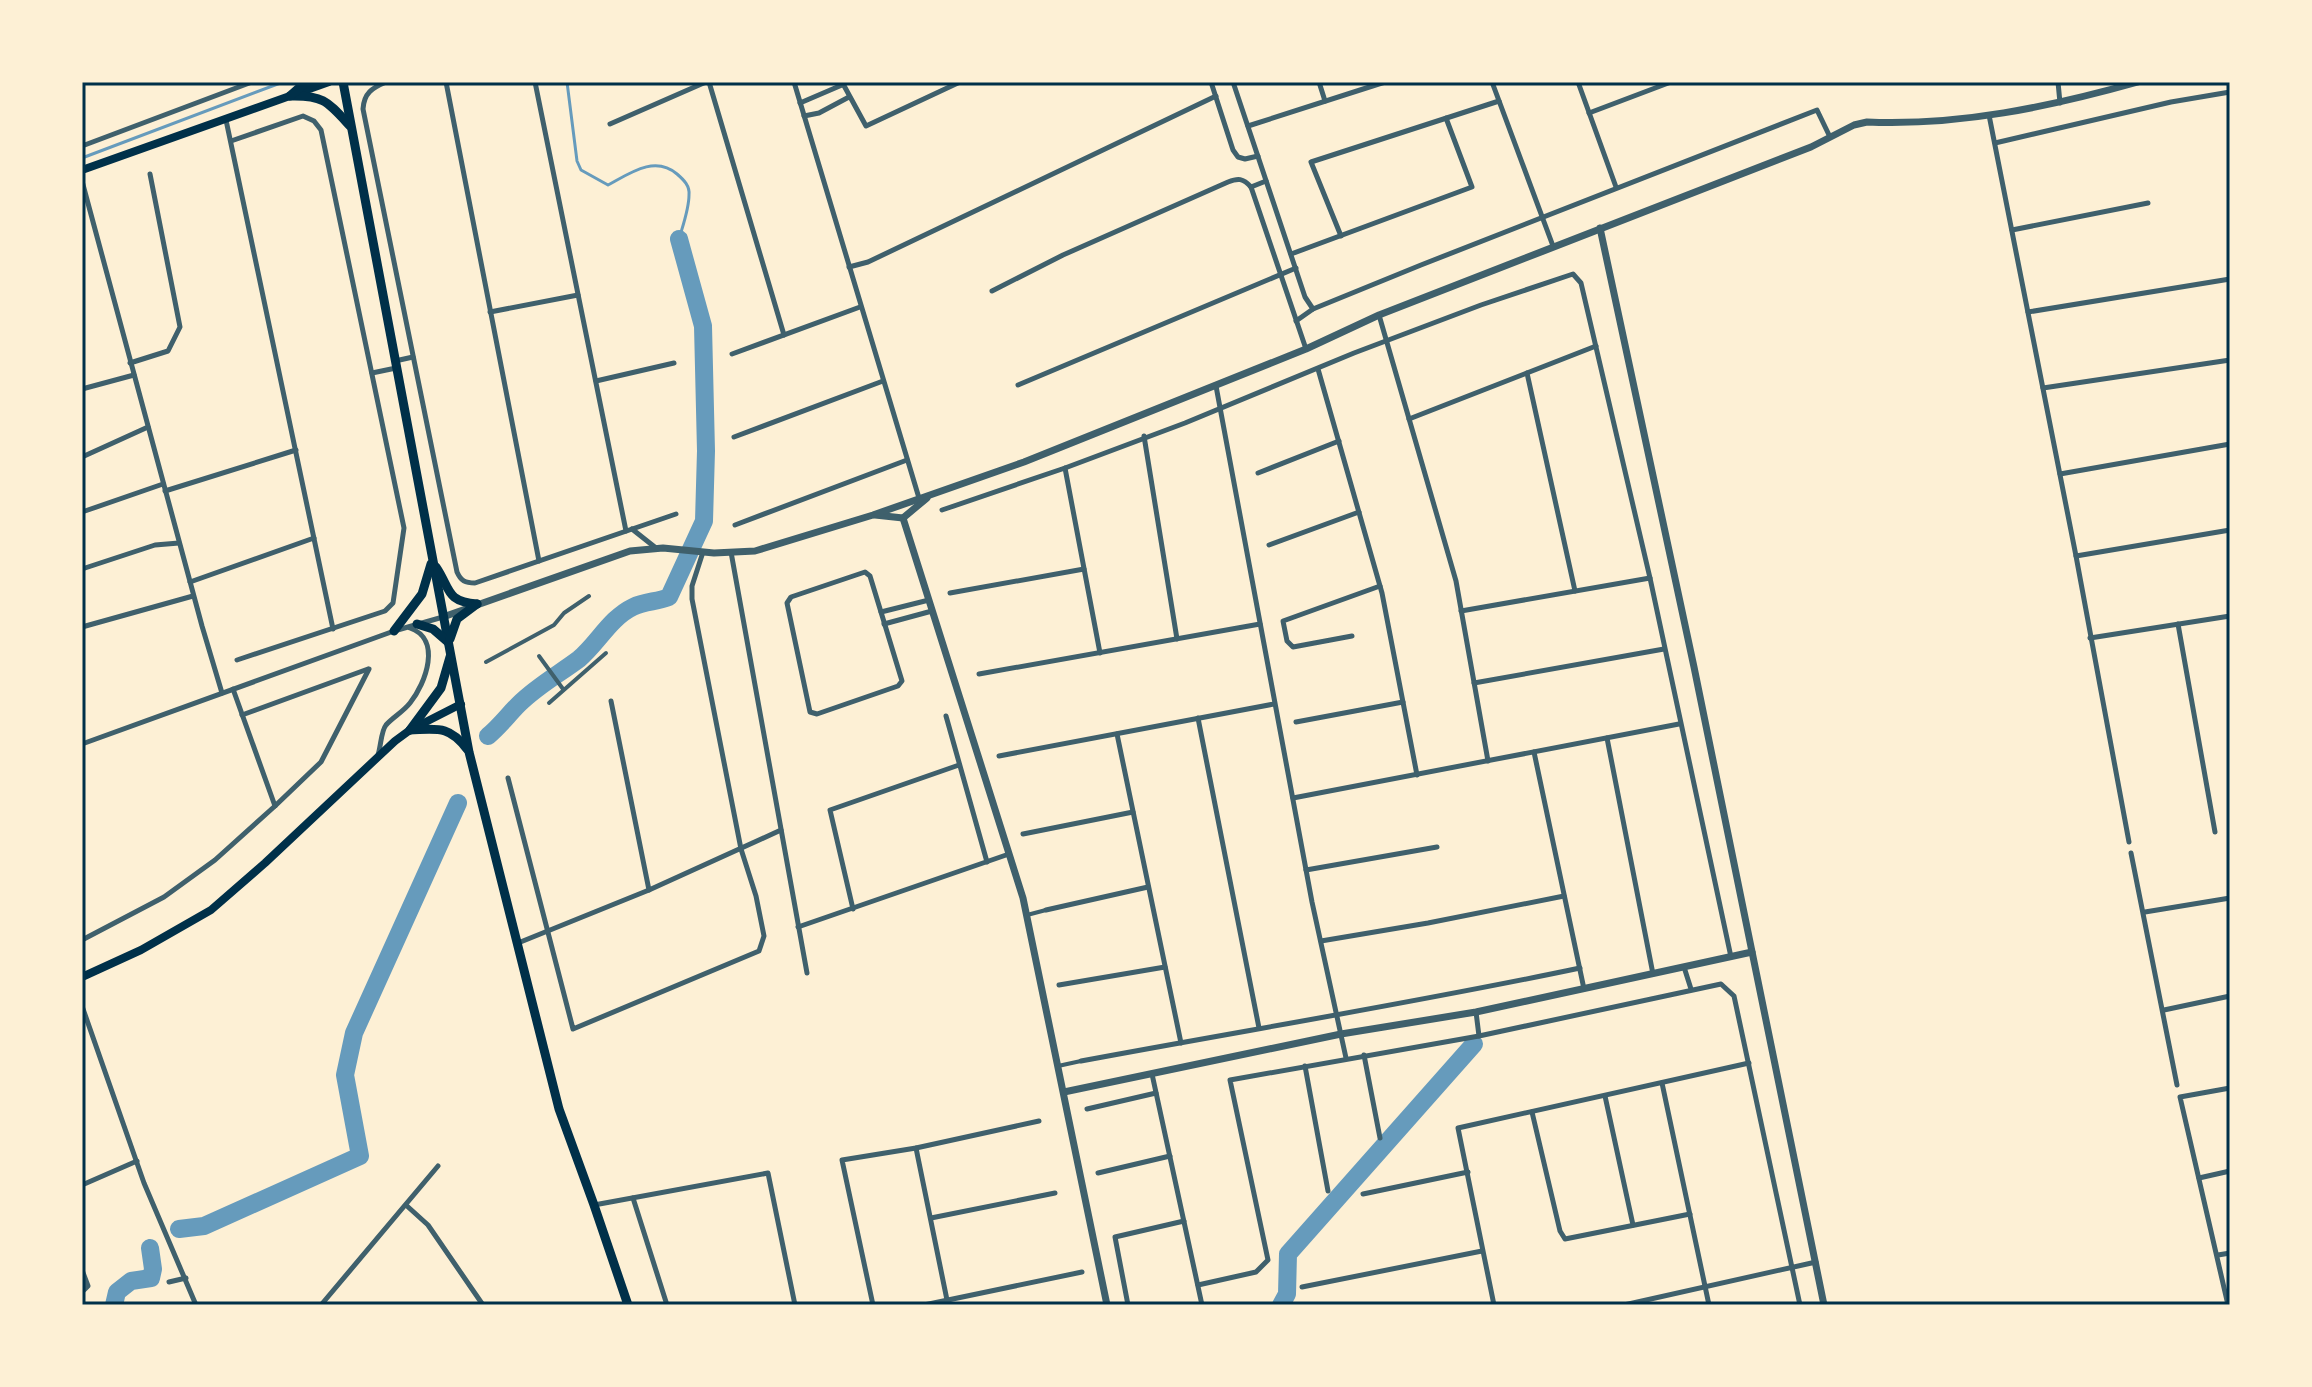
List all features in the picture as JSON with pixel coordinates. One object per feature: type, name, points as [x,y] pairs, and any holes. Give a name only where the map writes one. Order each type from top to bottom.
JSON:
[{"type":"main road","points":[[290,96],[306,82]]},
{"type":"main road","points":[[82,170],[329,82]]},
{"type":"main road","points":[[343,82],[469,752],[559,1109],[628,1305]]},
{"type":"main road","points":[[290,96],[324,99],[351,127]]},
{"type":"main road","points":[[432,561],[451,596],[465,603],[477,604]]},
{"type":"main road","points":[[394,631],[422,594],[432,561]]},
{"type":"main road","points":[[448,642],[457,619],[477,604]]},
{"type":"main road","points":[[412,626],[433,629],[448,642]]},
{"type":"main road","points":[[410,730],[441,688],[451,656]]},
{"type":"main road","points":[[82,977],[141,950],[211,910],[378,756],[410,730],[461,704]]},
{"type":"main road","points":[[410,730],[445,730],[459,738],[469,752]]},
{"type":"street","points":[[82,146],[252,82]]},
{"type":"street","points":[[386,82],[368,92],[363,99],[363,109],[457,572],[464,582],[475,583],[676,514]]},
{"type":"street","points":[[446,82],[539,561]]},
{"type":"street","points":[[535,82],[629,530],[660,548]]},
{"type":"street","points":[[610,124],[707,82],[784,335]]},
{"type":"street","points":[[794,82],[919,498]]},
{"type":"street","points":[[800,103],[842,84],[866,126],[960,82]]},
{"type":"street","points":[[1211,82],[1238,157],[1258,156]]},
{"type":"street","points":[[1233,82],[1291,254],[1313,309]]},
{"type":"street","points":[[1319,82],[1325,101]]},
{"type":"street","points":[[1248,126],[1385,82]]},
{"type":"street","points":[[1492,82],[1553,246]]},
{"type":"street","points":[[1578,82],[1616,187]]},
{"type":"street","points":[[1589,113],[1671,82]]},
{"type":"street","points":[[2058,82],[2060,103]]},
{"type":"street","points":[[82,744],[608,557],[660,548],[731,552],[775,546],[873,515],[1024,462],[1216,386],[1379,315],[1854,125],[1867,122],[1950,121],[2060,103],[2138,82]]},
{"type":"street","points":[[1995,143],[2171,102],[2230,92]]},
{"type":"street","points":[[849,267],[868,262],[1216,96]]},
{"type":"street","points":[[804,116],[819,113],[849,97]]},
{"type":"street","points":[[1341,236],[1311,162],[1499,101]]},
{"type":"street","points":[[1296,321],[1313,309],[1542,216],[1817,110],[1830,137]]},
{"type":"street","points":[[1989,115],[2129,842]]},
{"type":"street","points":[[231,141],[303,116],[314,121],[321,130],[404,528],[393,603],[385,611],[237,660]]},
{"type":"street","points":[[1291,254],[1472,187],[1446,118]]},
{"type":"street","points":[[226,119],[333,629]]},
{"type":"street","points":[[130,363],[168,351],[180,327],[150,174]]},
{"type":"street","points":[[992,291],[1063,255],[1237,178],[1245,180],[1251,187],[1306,349]]},
{"type":"street","points":[[82,181],[222,693]]},
{"type":"street","points":[[1251,187],[1266,181]]},
{"type":"street","points":[[2012,230],[2148,203]]},
{"type":"street","points":[[1600,228],[1824,1305]]},
{"type":"street","points":[[1018,385],[1296,268]]},
{"type":"street","points":[[942,510],[1065,468],[1387,341],[1573,274],[1581,283],[1650,578],[1731,957]]},
{"type":"street","points":[[2028,312],[2230,279]]},
{"type":"street","points":[[490,312],[578,295]]},
{"type":"street","points":[[732,354],[860,307]]},
{"type":"street","points":[[1379,315],[1456,581],[1488,761]]},
{"type":"street","points":[[1409,419],[1596,346]]},
{"type":"street","points":[[372,373],[413,357]]},
{"type":"street","points":[[2043,388],[2230,360]]},
{"type":"street","points":[[596,381],[674,363]]},
{"type":"street","points":[[1318,369],[1380,586],[1417,775]]},
{"type":"street","points":[[1527,373],[1575,591]]},
{"type":"street","points":[[82,389],[134,375]]},
{"type":"street","points":[[734,437],[883,381]]},
{"type":"street","points":[[1216,386],[1306,870],[1346,1058]]},
{"type":"street","points":[[82,457],[148,427]]},
{"type":"street","points":[[1144,436],[1177,639]]},
{"type":"street","points":[[1258,473],[1339,441]]},
{"type":"street","points":[[2060,474],[2230,444]]},
{"type":"street","points":[[82,512],[296,450]]},
{"type":"street","points":[[735,525],[907,460]]},
{"type":"street","points":[[1065,468],[1100,653]]},
{"type":"street","points":[[873,515],[903,518],[935,493]]},
{"type":"street","points":[[1269,545],[1359,512]]},
{"type":"street","points":[[903,518],[1027,915],[1107,1305]]},
{"type":"street","points":[[2076,556],[2230,530]]},
{"type":"street","points":[[190,582],[314,538]]},
{"type":"street","points":[[82,569],[155,545],[179,543]]},
{"type":"street","points":[[508,778],[573,1029],[759,951],[764,936],[756,896],[741,849],[692,599],[699,552]]},
{"type":"street","points":[[731,552],[807,973]]},
{"type":"street","points":[[950,593],[1084,569]]},
{"type":"street","points":[[865,572],[870,576],[881,612],[902,681],[898,686],[817,714],[810,712],[787,603],[791,597],[865,572]]},
{"type":"street","points":[[1461,611],[1650,578]]},
{"type":"street","points":[[1352,636],[1293,647],[1287,641],[1283,621],[1380,586]]},
{"type":"street","points":[[82,627],[193,596]]},
{"type":"street","points":[[486,662],[554,625],[564,613],[589,596]]},
{"type":"street","points":[[881,612],[929,600]]},
{"type":"street","points":[[884,624],[932,611]]},
{"type":"street","points":[[2090,638],[2230,616]]},
{"type":"street","points":[[979,674],[1260,624]]},
{"type":"street","points":[[2178,624],[2215,832]]},
{"type":"street","points":[[378,756],[383,727],[408,706],[420,689],[426,671],[429,643],[412,626]]},
{"type":"street","points":[[1474,683],[1664,649]]},
{"type":"street","points":[[549,703],[606,653]]},
{"type":"street","points":[[539,656],[563,689]]},
{"type":"street","points":[[82,940],[164,897],[215,860],[275,806],[321,762],[369,669],[242,715]]},
{"type":"street","points":[[233,689],[275,806]]},
{"type":"street","points":[[611,701],[649,890]]},
{"type":"street","points":[[1296,722],[1403,702]]},
{"type":"street","points":[[999,756],[1274,704]]},
{"type":"street","points":[[946,716],[987,862]]},
{"type":"street","points":[[1198,718],[1259,1028]]},
{"type":"street","points":[[1293,798],[1679,724]]},
{"type":"street","points":[[1117,734],[1181,1043]]},
{"type":"street","points":[[1607,738],[1653,974]]},
{"type":"street","points":[[1534,752],[1584,989]]},
{"type":"street","points":[[853,909],[830,810],[959,765]]},
{"type":"street","points":[[1023,834],[1133,812]]},
{"type":"street","points":[[517,944],[649,890],[781,830]]},
{"type":"street","points":[[1306,870],[1437,847]]},
{"type":"street","points":[[2131,853],[2177,1085]]},
{"type":"street","points":[[798,927],[1010,854]]},
{"type":"street","points":[[1027,915],[1148,887]]},
{"type":"street","points":[[1321,941],[1564,896]]},
{"type":"street","points":[[2145,912],[2230,898]]},
{"type":"street","points":[[1064,1092],[1341,1034],[1476,1012],[1752,952]]},
{"type":"street","points":[[1059,985],[1165,967]]},
{"type":"street","points":[[1684,967],[1691,989]]},
{"type":"street","points":[[1058,1066],[1580,968]]},
{"type":"street","points":[[1198,1285],[1256,1272],[1268,1260],[1230,1080],[1479,1036],[1721,984],[1734,996],[1800,1305]]},
{"type":"street","points":[[2164,1010],[2230,996]]},
{"type":"street","points":[[82,1006],[137,1161],[196,1305]]},
{"type":"street","points":[[1476,1012],[1479,1036]]},
{"type":"street","points":[[1364,1055],[1380,1138]]},
{"type":"street","points":[[1494,1305],[1458,1128],[1749,1063]]},
{"type":"street","points":[[1305,1066],[1328,1191]]},
{"type":"street","points":[[1152,1074],[1202,1305]]},
{"type":"street","points":[[1662,1083],[1709,1305]]},
{"type":"street","points":[[2228,1305],[2180,1097],[2230,1088]]},
{"type":"street","points":[[1087,1109],[1156,1093]]},
{"type":"street","points":[[1605,1096],[1633,1225]]},
{"type":"street","points":[[1532,1112],[1560,1231],[1565,1239],[1690,1214]]},
{"type":"street","points":[[873,1305],[842,1160],[916,1148],[1039,1121]]},
{"type":"street","points":[[916,1148],[947,1300]]},
{"type":"street","points":[[1098,1173],[1170,1156]]},
{"type":"street","points":[[82,1185],[137,1161]]},
{"type":"street","points":[[321,1305],[438,1166]]},
{"type":"street","points":[[2199,1178],[2230,1171]]},
{"type":"street","points":[[1363,1194],[1468,1172]]},
{"type":"street","points":[[594,1205],[768,1173],[795,1305]]},
{"type":"street","points":[[931,1218],[1055,1193]]},
{"type":"street","points":[[633,1198],[667,1305]]},
{"type":"street","points":[[407,1206],[428,1225],[483,1305]]},
{"type":"street","points":[[1128,1305],[1115,1237],[1184,1221]]},
{"type":"street","points":[[1302,1287],[1482,1251]]},
{"type":"street","points":[[2218,1255],[2230,1253]]},
{"type":"street","points":[[1624,1305],[1816,1262]]},
{"type":"street","points":[[82,1270],[88,1286],[82,1292]]},
{"type":"street","points":[[924,1305],[1082,1272]]},
{"type":"street","points":[[169,1282],[186,1278]]},
{"type":"waterway","points":[[82,158],[283,82]]},
{"type":"waterway","points":[[567,82],[577,161],[581,170],[608,185],[651,166],[660,166],[677,174],[686,183],[689,192],[679,239]]},
{"type":"waterway","points":[[488,736],[526,698],[579,659],[625,612],[638,605],[669,597],[704,521],[703,326],[679,239]]},
{"type":"waterway","points":[[179,1229],[204,1226],[360,1156],[345,1075],[354,1033],[458,803]]},
{"type":"waterway","points":[[1281,1305],[1287,1294],[1288,1254],[1474,1044]]},
{"type":"waterway","points":[[114,1305],[117,1292],[131,1281],[151,1278],[150,1248]]}]
